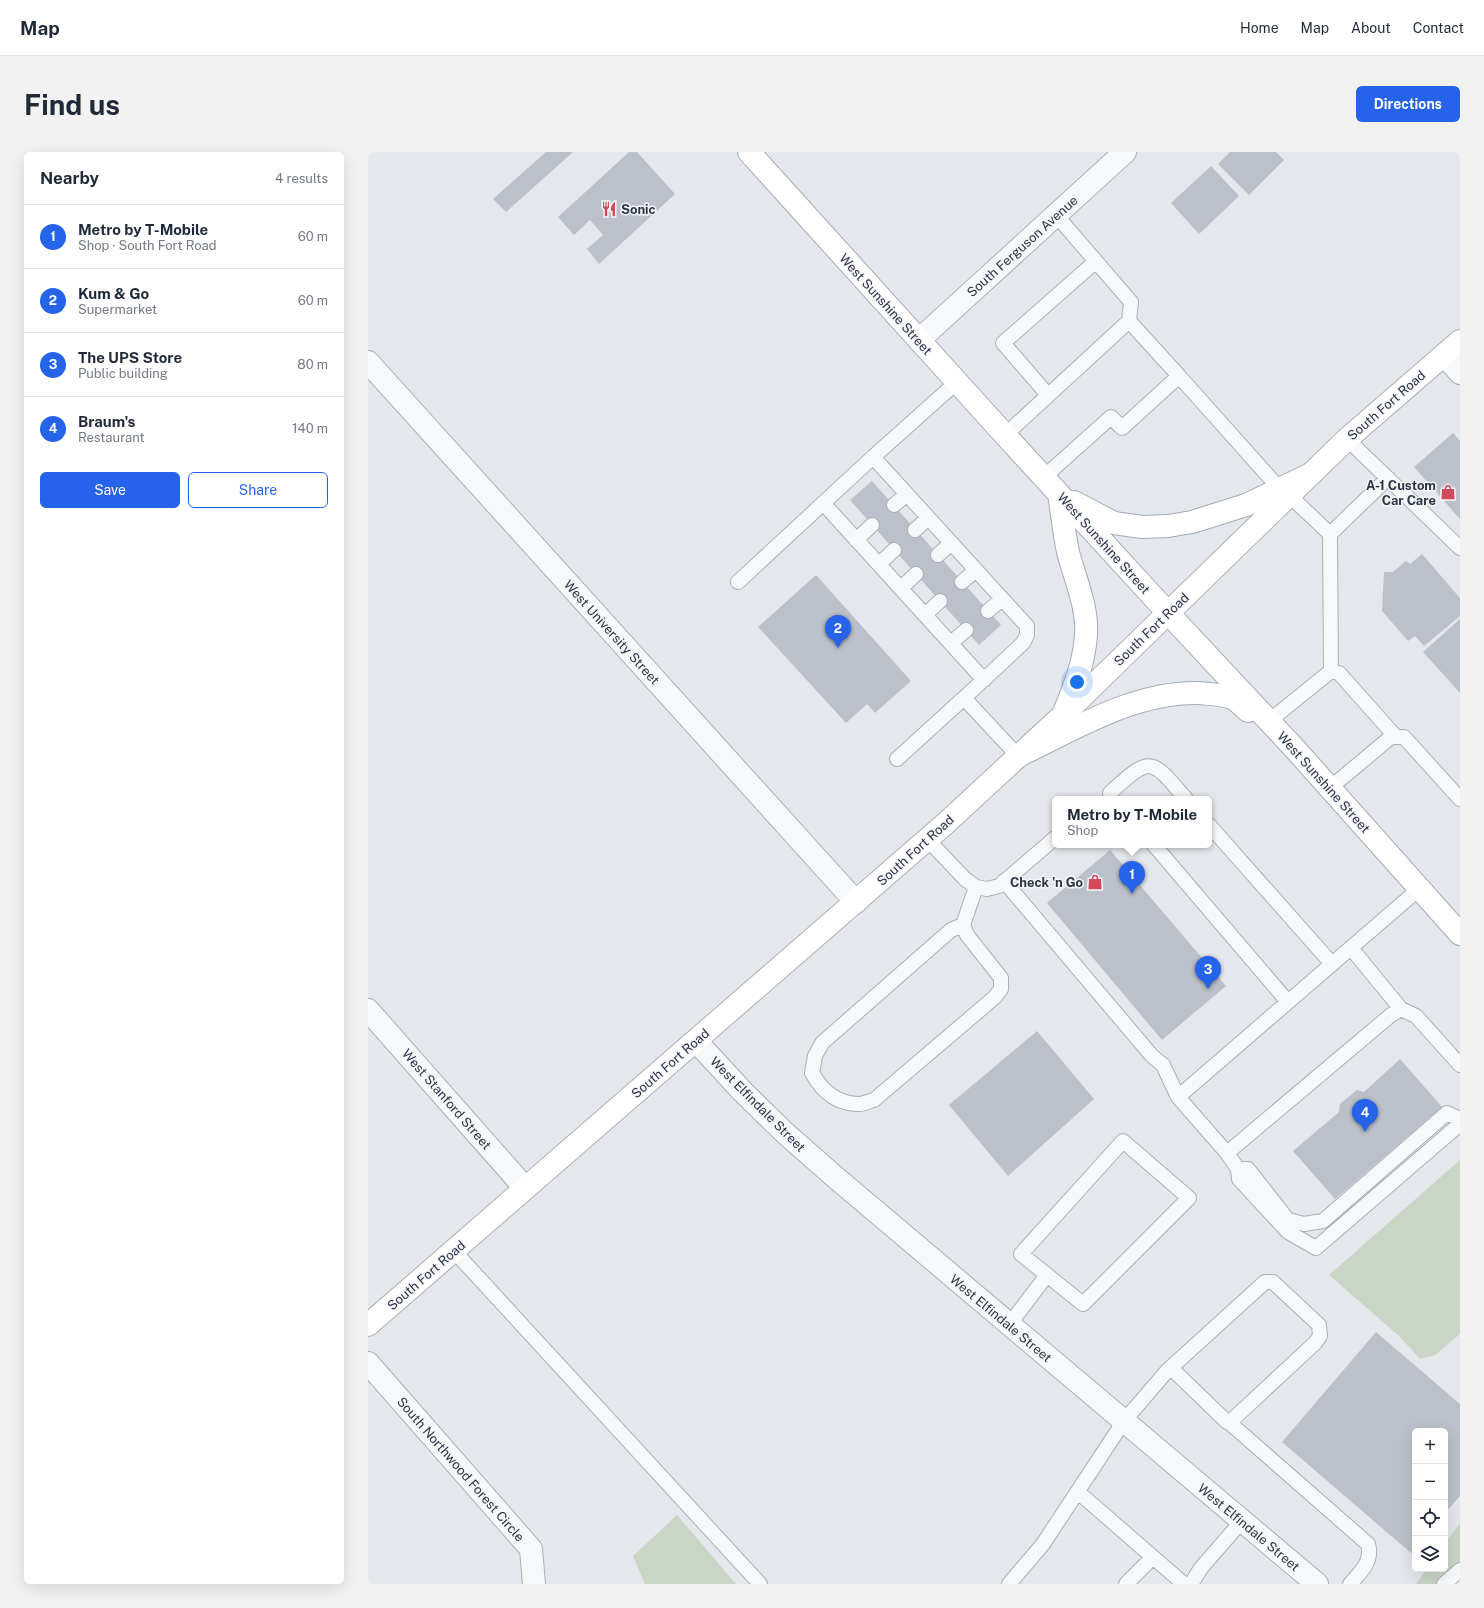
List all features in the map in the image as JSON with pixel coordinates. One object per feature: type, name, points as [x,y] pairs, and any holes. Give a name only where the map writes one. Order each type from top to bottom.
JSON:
[{"type":"main road","name":"West Sunshine Street","points":[[749,152],[1004,435],[1295,749],[1419,889],[1459,930]]},
{"type":"main road","name":"South Fort Road","points":[[368,1325],[927,839],[1063,715],[1168,613],[1284,492],[1311,474],[1347,439],[1460,341]]},
{"type":"main road","points":[[1059,494],[1114,523],[1142,528],[1175,525],[1215,516],[1284,492]]},
{"type":"main road","points":[[1059,494],[1068,551],[1084,610],[1086,634],[1084,656],[1078,677],[1063,715]]},
{"type":"main road","points":[[1018,756],[1116,710],[1142,700],[1164,695],[1183,693],[1230,697],[1295,749]]},
{"type":"street","name":"South Ferguson Avenue","points":[[919,340],[1125,152]]},
{"type":"street","points":[[1444,355],[1460,373]]},
{"type":"street","name":"West University Street","points":[[368,362],[856,902]]},
{"type":"street","name":"West Stanford Street","points":[[368,1010],[525,1188]]},
{"type":"street","name":"West Elfindale Street","points":[[696,1041],[743,1092],[785,1133],[1009,1325],[1317,1584]]},
{"type":"street","name":"South Northwood Forest Circle","points":[[368,1363],[530,1549],[534,1584]]},
{"type":"lane","points":[[1004,435],[1129,321],[1131,302],[1056,215]]},
{"type":"lane","points":[[1048,395],[1003,343],[1095,262]]},
{"type":"lane","points":[[1129,321],[1284,492],[1330,534]]},
{"type":"lane","points":[[1044,478],[1111,417],[1122,428],[1179,376]]},
{"type":"lane","points":[[738,582],[873,457],[957,382]]},
{"type":"lane","points":[[1347,439],[1460,548]]},
{"type":"lane","points":[[873,457],[1027,626],[1027,635],[1023,643],[897,759]]},
{"type":"lane","points":[[1331,671],[1330,534],[1388,478]]},
{"type":"lane","points":[[894,505],[906,494]]},
{"type":"lane","points":[[823,503],[984,680]]},
{"type":"lane","points":[[915,530],[928,518]]},
{"type":"lane","points":[[856,540],[872,525]]},
{"type":"lane","points":[[938,555],[951,543]]},
{"type":"lane","points":[[879,564],[894,550]]},
{"type":"lane","points":[[962,582],[976,570]]},
{"type":"lane","points":[[901,588],[916,574]]},
{"type":"lane","points":[[988,611],[1002,599]]},
{"type":"lane","points":[[925,615],[940,601]]},
{"type":"lane","points":[[951,643],[966,630]]},
{"type":"lane","points":[[1269,721],[1331,671]]},
{"type":"lane","points":[[1331,671],[1339,673],[1396,737]]},
{"type":"lane","points":[[964,698],[1018,756]]},
{"type":"lane","points":[[1330,788],[1391,737],[1404,737],[1460,800]]},
{"type":"lane","points":[[1110,796],[1132,772],[1142,766],[1155,766],[1163,772],[1183,796]]},
{"type":"lane","points":[[1212,828],[1332,964]]},
{"type":"lane","points":[[927,839],[965,879],[976,887],[986,889],[999,886],[1052,841]]},
{"type":"lane","points":[[1157,848],[1288,1002]]},
{"type":"lane","points":[[1004,881],[1152,1056],[1163,1065],[1178,1096],[1227,1152],[1238,1169],[1239,1180],[1288,1232],[1316,1248],[1460,1124]]},
{"type":"lane","points":[[963,925],[951,930],[822,1043],[815,1056],[812,1073],[829,1095],[843,1101],[859,1104],[874,1100],[995,997],[1000,989],[1001,978],[967,935],[963,925],[976,887]]},
{"type":"lane","points":[[1178,1096],[1419,889]]},
{"type":"lane","points":[[1351,948],[1401,1009],[1416,1016],[1460,1065]]},
{"type":"lane","points":[[1227,1152],[1391,1015],[1401,1009]]},
{"type":"lane","points":[[1238,1169],[1248,1170],[1288,1220],[1304,1224],[1323,1221],[1447,1113],[1460,1119]]},
{"type":"lane","points":[[1123,1141],[1189,1198],[1083,1304],[1047,1275],[1021,1254],[1123,1141]]},
{"type":"lane","points":[[454,1251],[760,1584]]},
{"type":"lane","points":[[1009,1325],[1047,1275]]},
{"type":"lane","points":[[1009,1584],[1043,1544],[1124,1421],[1171,1368],[1265,1282],[1273,1282],[1319,1326],[1320,1336],[1315,1343],[1231,1421],[1227,1422],[1171,1368]]},
{"type":"lane","points":[[1231,1421],[1232,1425],[1368,1544],[1370,1551],[1369,1560],[1364,1569],[1350,1584]]},
{"type":"lane","points":[[1078,1492],[1184,1584]]},
{"type":"lane","points":[[1191,1584],[1201,1568],[1242,1521]]},
{"type":"lane","points":[[1126,1584],[1153,1557]]},
{"type":"lane","points":[[1444,1584],[1460,1570]]},
{"type":"green space","points":[[1460,1160],[1460,1334],[1435,1355],[1420,1359],[1399,1336],[1329,1275]]},
{"type":"green space","points":[[677,1515],[736,1584],[645,1584],[633,1556]]},
{"type":"green space","points":[[1460,1523],[1460,1584],[1416,1584],[1425,1572],[1448,1572],[1448,1539]]},
{"type":"building","points":[[546,152],[573,152],[506,212],[493,199]]},
{"type":"building","points":[[629,152],[637,152],[675,194],[599,264],[587,249],[603,235],[590,220],[574,235],[558,217]]},
{"type":"building","points":[[1230,152],[1276,152],[1284,160],[1249,195],[1218,164]]},
{"type":"building","points":[[1211,166],[1239,196],[1199,234],[1171,203]]},
{"type":"building","name":"A-1 Custom Car Care","points":[[1453,433],[1460,441],[1460,519],[1414,467]]},
{"type":"building","points":[[872,481],[1001,625],[979,645],[850,500]]},
{"type":"building","points":[[1422,554],[1460,598],[1460,616],[1424,646],[1415,636],[1408,641],[1382,611],[1384,572],[1393,572],[1406,561],[1410,564]]},
{"type":"building","points":[[816,575],[911,681],[875,713],[867,704],[846,723],[758,627]]},
{"type":"building","points":[[1460,619],[1460,693],[1423,652]]},
{"type":"building","points":[[1110,850],[1226,986],[1162,1040],[1047,903]]},
{"type":"building","points":[[1037,1031],[1094,1099],[1008,1176],[949,1105]]},
{"type":"building","points":[[1400,1059],[1442,1107],[1335,1199],[1293,1151],[1339,1112],[1340,1104],[1357,1090],[1364,1092]]},
{"type":"building","points":[[1376,1332],[1460,1404],[1460,1496],[1448,1510],[1448,1428],[1412,1428],[1411,1553],[1282,1442]]},
{"type":"place","name":"Sonic","points":[[609,209]]},
{"type":"place","name":"A-1 Custom Car Care","points":[[1448,492]]},
{"type":"place","name":"Kum & Go","points":[[838,648]]},
{"type":"place","name":"Check 'n Go","points":[[1095,882]]},
{"type":"place","name":"Metro by T-Mobile","points":[[1132,894]]},
{"type":"place","name":"The UPS Store","points":[[1208,989]]},
{"type":"place","name":"Braum's","points":[[1365,1132]]}]
